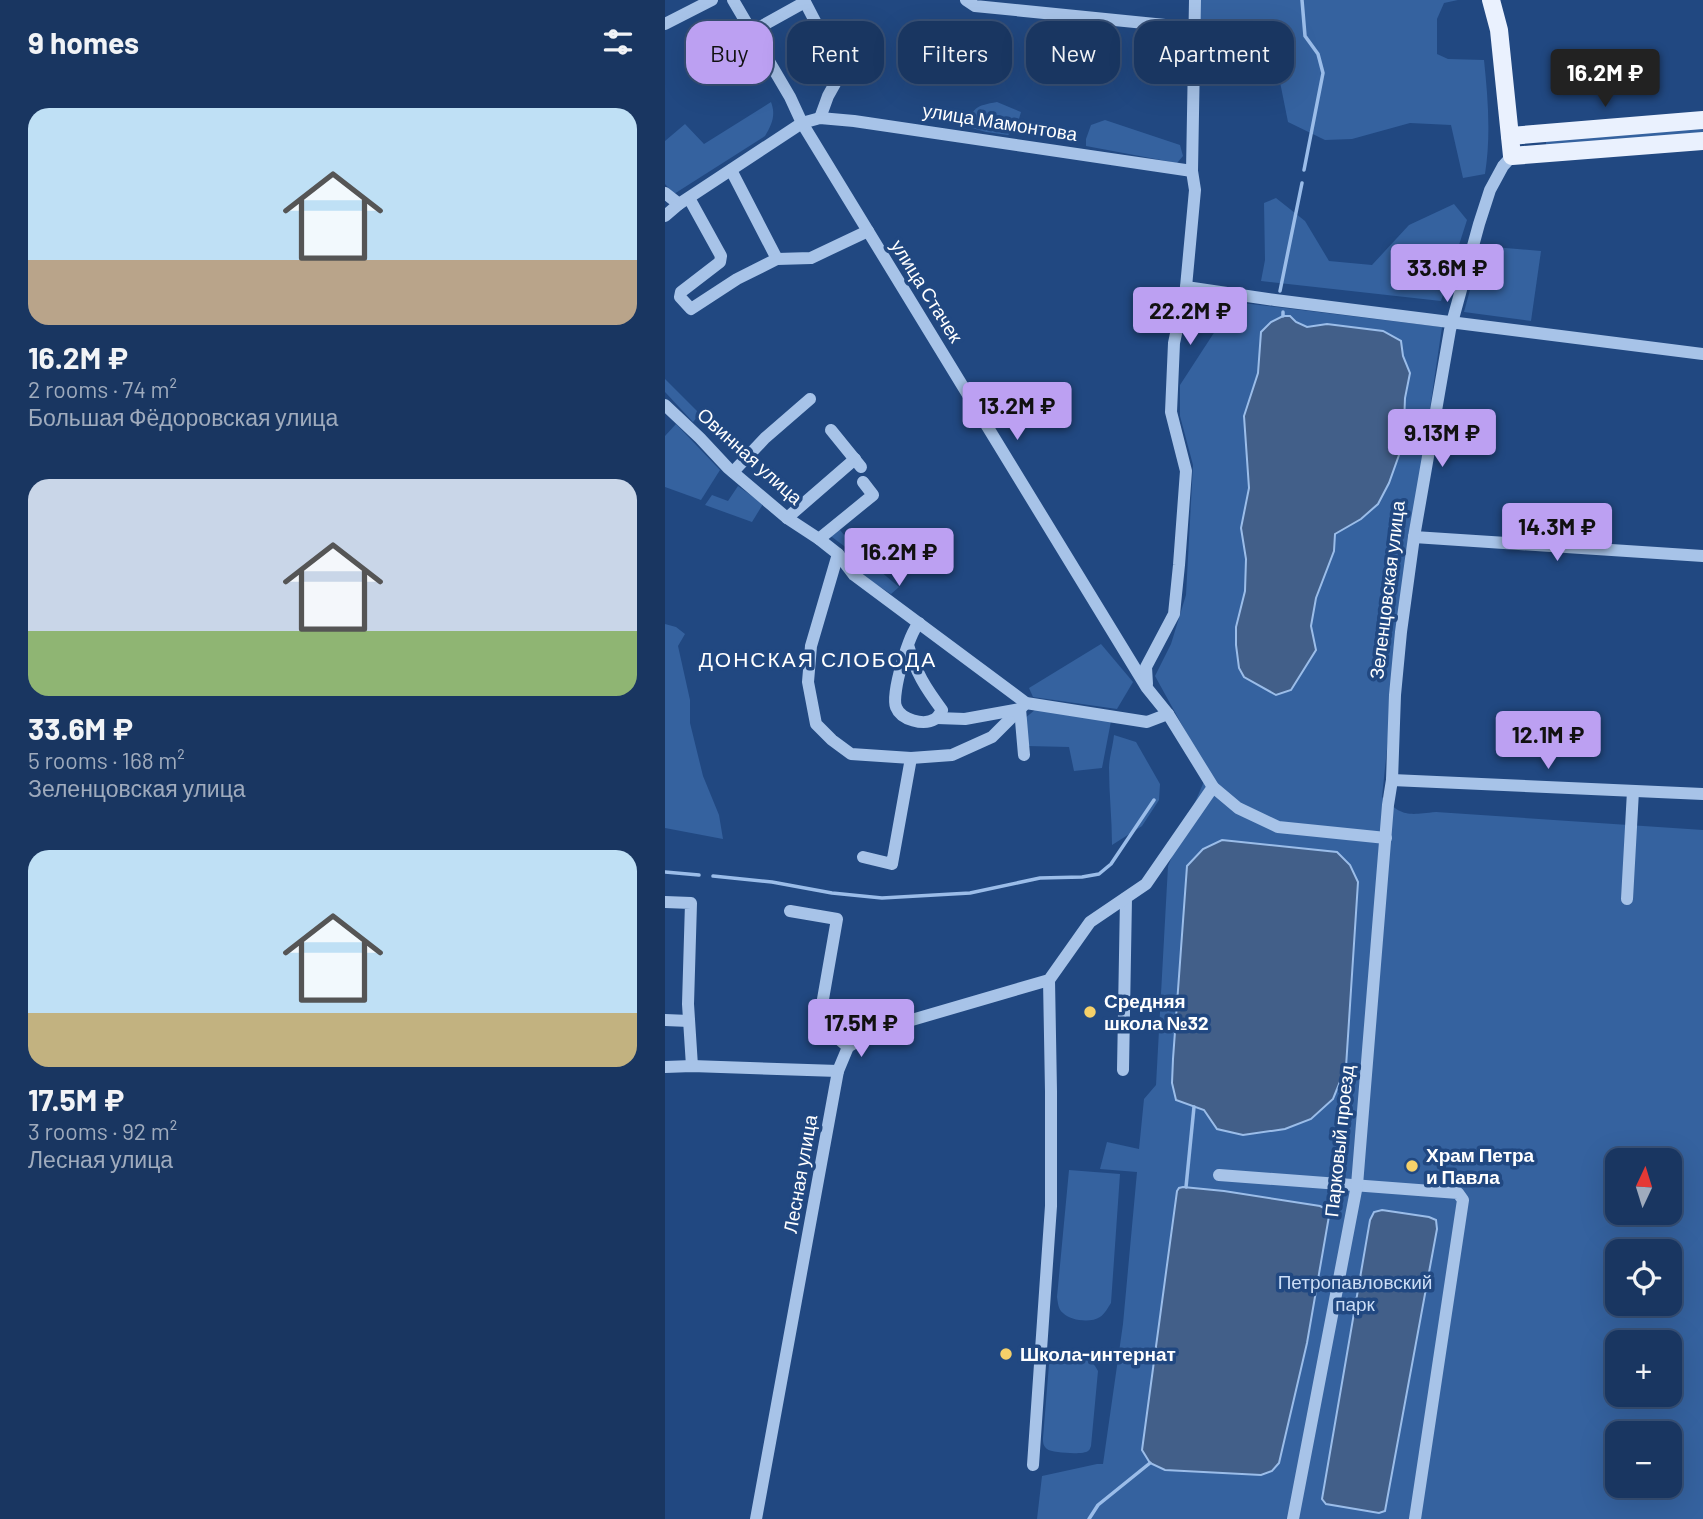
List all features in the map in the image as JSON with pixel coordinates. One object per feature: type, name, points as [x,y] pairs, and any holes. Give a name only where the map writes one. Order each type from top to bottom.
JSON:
[{"type":"main road","points":[[1491,0],[1499,30],[1512,156],[1703,141]]},
{"type":"main road","points":[[1510,136],[1703,120]]},
{"type":"street","points":[[665,24],[712,0]]},
{"type":"street","name":"улица Стачек","points":[[733,0],[745,21]]},
{"type":"street","points":[[966,0],[975,6],[1134,22]]},
{"type":"street","points":[[1195,0],[1195,21]]},
{"type":"street","points":[[1501,0],[1502,61]]},
{"type":"street","points":[[771,21],[805,2],[818,27],[842,27],[847,62],[828,96],[820,118]]},
{"type":"street","name":"улица Стачек","points":[[773,69],[802,123],[1147,688],[1168,714],[1209,782],[1238,808],[1278,827],[1386,838]]},
{"type":"street","points":[[1147,688],[1146,667],[1174,614],[1178,577],[1186,471],[1171,412],[1174,344],[1186,287],[1195,190],[1192,171],[1194,84]]},
{"type":"street","name":"улица Мамонтова","points":[[665,216],[802,123],[820,118],[936,132],[1192,171]]},
{"type":"street","name":"Зеленцовская улица","points":[[1388,805],[1392,780],[1395,695],[1414,537],[1450,330],[1490,190],[1503,166],[1512,156]]},
{"type":"street","points":[[731,170],[777,259]]},
{"type":"street","points":[[665,193],[684,201],[721,256],[720,262],[681,292],[680,297],[689,308],[694,309],[737,279],[777,259],[811,258],[868,230]]},
{"type":"street","points":[[1186,287],[1703,354]]},
{"type":"street","points":[[733,472],[765,438],[810,399]]},
{"type":"street","name":"Овинная улица","points":[[665,406],[733,472],[787,518],[838,554],[854,575],[1023,706],[1147,722],[1168,714]]},
{"type":"street","points":[[787,518],[858,463],[831,430]]},
{"type":"street","points":[[819,539],[873,495],[863,482]]},
{"type":"street","points":[[1414,537],[1703,556]]},
{"type":"street","points":[[838,554],[811,646],[808,682],[816,724],[832,740],[851,754],[911,758],[952,755],[992,737],[1023,706]]},
{"type":"street","points":[[919,623],[914,628],[908,645],[897,690],[896,707],[903,716],[918,722],[937,718],[965,719],[1023,706]]},
{"type":"street","points":[[908,645],[914,668],[942,710],[937,718]]},
{"type":"street","points":[[1023,706],[1024,755]]},
{"type":"street","points":[[863,857],[892,864],[911,758]]},
{"type":"street","points":[[1392,780],[1703,794]]},
{"type":"street","points":[[1033,1465],[1051,1206],[1049,980],[1090,922],[1146,884],[1209,782]]},
{"type":"street","points":[[1627,900],[1633,791]]},
{"type":"street","name":"Парковый проезд","points":[[1293,1519],[1357,1185],[1388,805]]},
{"type":"street","points":[[1123,1070],[1126,898]]},
{"type":"street","points":[[665,902],[691,903],[688,1004],[692,1066]]},
{"type":"street","points":[[790,911],[837,919],[819,1022],[848,1047],[874,1031],[1049,980]]},
{"type":"street","points":[[665,1020],[689,1021]]},
{"type":"street","name":"Лесная улица","points":[[756,1519],[838,1071],[848,1047]]},
{"type":"street","points":[[665,1067],[838,1071]]},
{"type":"street","points":[[1219,1175],[1458,1193],[1463,1200],[1415,1519]]},
{"type":"green space","points":[[1200,0],[1458,0],[1444,3],[1437,19],[1437,54],[1448,59],[1484,60],[1488,117],[1485,174],[1463,178],[1451,125],[1410,123],[1352,139],[1325,140],[1288,122],[1280,84],[1294,84],[1294,21],[1200,19]]},
{"type":"green space","points":[[771,102],[773,119],[765,136],[674,194],[665,184],[665,141],[685,124],[704,144]]},
{"type":"green space","points":[[997,102],[1021,112],[1016,129],[1008,135],[965,126],[977,108]]},
{"type":"green space","points":[[1105,120],[1180,145],[1183,156],[1177,163],[1086,146],[1091,125]]},
{"type":"green space","points":[[1703,128],[1703,134],[1546,146],[1546,141]]},
{"type":"green space","points":[[1276,198],[1305,221],[1329,261],[1372,265],[1409,225],[1454,204],[1467,220],[1441,301],[1261,281],[1265,260],[1264,203]]},
{"type":"green space","points":[[1482,246],[1541,251],[1531,321],[1464,312]]},
{"type":"green space","name":"Петропавловский парк","points":[[1234,302],[1442,327],[1404,584],[1382,797],[1395,808],[1412,814],[1436,812],[1703,830],[1703,1519],[1037,1519],[1042,1476],[1103,1464],[1123,1324],[1137,1172],[1100,1169],[1107,1142],[1139,1149],[1144,1099],[1156,1085],[1168,866],[1208,772],[1155,676],[1171,644],[1186,595],[1193,465],[1180,416],[1180,385]]},
{"type":"green space","points":[[665,379],[700,414],[693,422],[665,392]]},
{"type":"green space","points":[[676,424],[720,470],[701,500],[665,487],[665,436]]},
{"type":"green space","points":[[738,486],[763,504],[752,522],[705,505],[712,495],[728,501]]},
{"type":"green space","points":[[839,529],[861,555],[899,587],[891,594],[854,570],[848,549],[824,531]]},
{"type":"green space","points":[[665,624],[676,627],[685,634],[678,646],[690,700],[690,723],[703,776],[719,815],[723,839],[665,828]]},
{"type":"green space","points":[[1101,644],[1133,682],[1117,709],[1033,697],[1029,688]]},
{"type":"green space","points":[[1036,709],[1111,721],[1102,768],[1074,771],[1069,747],[1027,746],[1024,719]]},
{"type":"green space","points":[[1114,735],[1136,742],[1160,784],[1159,800],[1142,826],[1112,845],[1109,768]]},
{"type":"green space","points":[[1069,1170],[1120,1174],[1111,1303],[1102,1316],[1092,1320],[1067,1316],[1060,1310],[1057,1297]]},
{"type":"green space","points":[[1058,1358],[1091,1361],[1098,1371],[1091,1446],[1085,1452],[1055,1452],[1043,1444],[1049,1364]]},
{"type":"shaded area","points":[[1283,316],[1290,316],[1307,327],[1327,324],[1383,331],[1401,341],[1403,356],[1410,373],[1399,455],[1389,483],[1378,504],[1361,519],[1335,534],[1334,551],[1316,598],[1311,626],[1316,650],[1291,690],[1276,695],[1244,677],[1239,668],[1236,627],[1245,591],[1246,559],[1241,528],[1249,488],[1244,416],[1258,373],[1261,332],[1271,322]]},
{"type":"shaded area","points":[[1222,840],[1337,852],[1350,865],[1358,882],[1346,1067],[1333,1099],[1311,1119],[1285,1129],[1243,1135],[1217,1129],[1204,1110],[1176,1100],[1172,1083],[1187,866],[1203,849]]},
{"type":"shaded area","points":[[1183,1187],[1320,1206],[1326,1209],[1329,1216],[1307,1343],[1279,1463],[1272,1471],[1261,1475],[1165,1470],[1150,1463],[1142,1450],[1177,1191]]},
{"type":"shaded area","points":[[1382,1210],[1429,1217],[1436,1220],[1437,1229],[1385,1511],[1379,1513],[1326,1504],[1322,1499],[1370,1220],[1374,1212]]},
{"type":"waterway","points":[[1302,0],[1305,36],[1318,54],[1323,73],[1304,170]]},
{"type":"waterway","points":[[1280,291],[1302,183]]},
{"type":"waterway","points":[[713,876],[882,898],[970,893],[1040,878],[1082,877],[1099,874],[1111,864],[1154,800]]},
{"type":"waterway","points":[[665,872],[699,875]]},
{"type":"waterway","points":[[1186,1187],[1194,1107]]},
{"type":"waterway","points":[[1089,1519],[1098,1505],[1150,1463]]},
{"type":"place","name":"Средняя школа №32","points":[[1090,1012]]},
{"type":"place","name":"Храм Петра и Павла","points":[[1412,1166]]},
{"type":"place","name":"Школа-интернат","points":[[1006,1354]]},
{"type":"district","name":"ДОНСКАЯ СЛОБОДА","points":[[818,660]]}]
